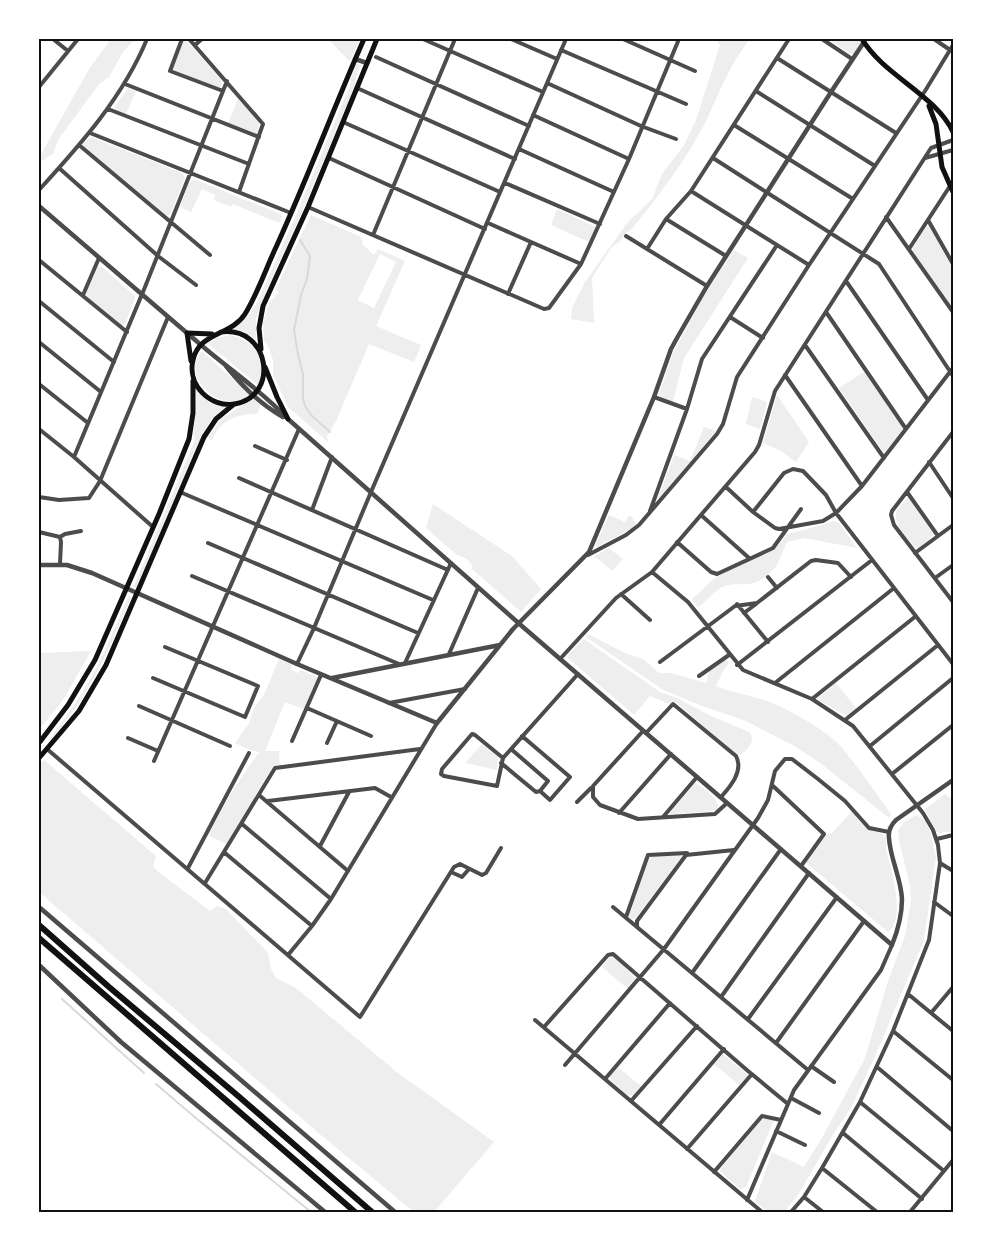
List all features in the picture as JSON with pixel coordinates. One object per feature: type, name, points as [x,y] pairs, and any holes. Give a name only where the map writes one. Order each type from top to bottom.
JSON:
[{"type":"highway","points":[[39,925],[372,1212]]},
{"type":"highway","points":[[39,938],[355,1212]]},
{"type":"main road","points":[[192,367],[194,356],[200,344],[234,326],[246,312],[291,213],[364,39]]},
{"type":"main road","points":[[288,419],[277,397],[261,354],[259,328],[261,311],[329,158],[377,39]]},
{"type":"main road","points":[[864,40],[881,62],[942,115],[953,132]]},
{"type":"main road","points":[[921,96],[931,108],[934,116],[939,154],[953,192]]},
{"type":"main road","points":[[39,743],[68,705],[86,676],[127,588],[189,439],[193,413],[193,376],[187,333],[202,335],[232,332],[243,335],[256,345],[261,354]]},
{"type":"main road","points":[[39,758],[71,721],[93,689],[138,593],[207,432],[216,419],[255,391],[263,379],[264,364]]},
{"type":"main road","points":[[193,376],[196,385],[206,397],[220,403],[235,404]]},
{"type":"street","points":[[53,39],[68,52]]},
{"type":"street","points":[[39,86],[78,39]]},
{"type":"street","points":[[39,190],[90,133],[108,109],[124,84],[147,39]]},
{"type":"street","points":[[182,39],[170,71],[223,91]]},
{"type":"street","points":[[189,39],[263,124],[239,192]]},
{"type":"street","points":[[195,45],[202,39]]},
{"type":"street","points":[[423,39],[543,92]]},
{"type":"street","points":[[373,235],[455,39]]},
{"type":"street","points":[[511,39],[557,59]]},
{"type":"street","points":[[297,664],[566,39]]},
{"type":"street","points":[[623,39],[695,71]]},
{"type":"street","points":[[308,207],[508,294],[544,309],[549,308],[581,264],[629,159],[678,39]]},
{"type":"street","points":[[647,249],[666,219],[691,191],[789,39]]},
{"type":"street","points":[[822,39],[852,59]]},
{"type":"street","points":[[934,39],[950,50]]},
{"type":"street","points":[[586,556],[596,537],[654,397],[671,349],[707,286],[864,40]]},
{"type":"street","points":[[288,954],[312,926],[331,899],[420,749],[437,724],[518,623],[586,556],[629,534],[639,525],[717,434],[723,424],[736,380],[953,45]]},
{"type":"street","points":[[561,50],[686,104]]},
{"type":"street","points":[[376,57],[529,126]]},
{"type":"street","points":[[777,58],[896,133]]},
{"type":"street","points":[[355,59],[367,63]]},
{"type":"street","points":[[74,457],[158,256],[227,81]]},
{"type":"street","points":[[547,83],[676,140]]},
{"type":"street","points":[[124,84],[258,137]]},
{"type":"street","points":[[357,88],[515,159]]},
{"type":"street","points":[[756,91],[875,166]]},
{"type":"street","points":[[108,109],[249,164]]},
{"type":"street","points":[[533,115],[629,159]]},
{"type":"street","points":[[343,122],[500,192]]},
{"type":"street","points":[[734,125],[852,200]]},
{"type":"street","points":[[90,133],[291,213]]},
{"type":"street","points":[[560,659],[621,594],[652,572],[757,449],[775,391],[785,375],[931,148],[953,140]]},
{"type":"street","points":[[79,145],[210,254]]},
{"type":"street","points":[[519,149],[614,192]]},
{"type":"street","points":[[924,158],[953,150]]},
{"type":"street","points":[[329,158],[485,228]]},
{"type":"street","points":[[713,158],[880,264],[952,372],[862,486],[836,513],[823,521],[775,528],[753,512],[726,487]]},
{"type":"street","points":[[59,168],[158,256],[196,286]]},
{"type":"street","points":[[505,183],[600,224]]},
{"type":"street","points":[[909,249],[950,186]]},
{"type":"street","points":[[691,191],[809,265]]},
{"type":"street","points":[[39,206],[223,363],[240,382],[255,391],[288,419],[518,623],[892,945]]},
{"type":"street","points":[[886,217],[953,312]]},
{"type":"street","points":[[666,219],[726,256]]},
{"type":"street","points":[[928,220],[953,264]]},
{"type":"street","points":[[488,223],[581,264]]},
{"type":"street","points":[[626,236],[707,286]]},
{"type":"street","points":[[508,294],[531,242]]},
{"type":"street","points":[[649,514],[687,409],[702,359],[777,245]]},
{"type":"street","points":[[83,296],[100,258]]},
{"type":"street","points":[[39,260],[127,332]]},
{"type":"street","points":[[846,281],[928,400]]},
{"type":"street","points":[[39,301],[114,362]]},
{"type":"street","points":[[826,312],[906,429]]},
{"type":"street","points":[[39,497],[55,500],[88,498],[100,481],[168,316]]},
{"type":"street","points":[[730,316],[763,338]]},
{"type":"street","points":[[39,342],[101,392]]},
{"type":"street","points":[[805,344],[884,458]]},
{"type":"street","points":[[785,375],[862,486]]},
{"type":"street","points":[[39,384],[88,423]]},
{"type":"street","points":[[654,397],[687,409]]},
{"type":"street","points":[[39,429],[74,457],[153,527]]},
{"type":"street","points":[[154,761],[299,429]]},
{"type":"street","points":[[953,434],[929,462],[892,511],[891,515],[894,525],[953,602]]},
{"type":"street","points":[[255,446],[287,460]]},
{"type":"street","points":[[312,510],[332,458]]},
{"type":"street","points":[[929,462],[953,498]]},
{"type":"street","points":[[753,512],[784,473],[795,469],[803,471],[826,495],[836,513],[953,664]]},
{"type":"street","points":[[239,478],[448,570]]},
{"type":"street","points":[[180,492],[433,600]]},
{"type":"street","points":[[907,492],[938,536]]},
{"type":"street","points":[[677,542],[715,574],[773,548],[801,509]]},
{"type":"street","points":[[701,515],[749,558]]},
{"type":"street","points":[[915,553],[953,525]]},
{"type":"street","points":[[39,532],[60,537],[80,531]]},
{"type":"street","points":[[60,537],[62,542],[60,564]]},
{"type":"street","points":[[208,543],[418,633]]},
{"type":"street","points":[[744,613],[808,563],[816,560],[840,564],[851,577]]},
{"type":"street","points":[[738,665],[872,560]]},
{"type":"street","points":[[402,664],[451,563]]},
{"type":"street","points":[[39,564],[60,564],[82,569],[321,675],[437,724]]},
{"type":"street","points":[[935,578],[953,565]]},
{"type":"street","points":[[652,572],[688,602],[743,670],[812,699],[853,726],[917,805],[928,820],[937,839],[940,863],[929,940],[908,994],[878,1068],[860,1102],[822,1168],[791,1212]]},
{"type":"street","points":[[192,576],[402,664]]},
{"type":"street","points":[[768,577],[777,588]]},
{"type":"street","points":[[449,654],[478,588]]},
{"type":"street","points":[[775,683],[894,588]]},
{"type":"street","points":[[621,594],[650,620]]},
{"type":"street","points":[[660,662],[737,604],[757,603]]},
{"type":"street","points":[[737,604],[768,642]]},
{"type":"street","points":[[812,699],[916,616]]},
{"type":"street","points":[[845,720],[938,645]]},
{"type":"street","points":[[331,678],[449,654],[500,646]]},
{"type":"street","points":[[153,678],[184,693],[245,717],[258,686],[165,647]]},
{"type":"street","points":[[699,676],[730,655]]},
{"type":"street","points":[[503,758],[475,734],[472,734],[442,769],[442,775],[497,786],[503,758],[578,674]]},
{"type":"street","points":[[292,741],[321,675]]},
{"type":"street","points":[[870,746],[953,678]]},
{"type":"street","points":[[389,703],[465,689]]},
{"type":"street","points":[[577,802],[673,704],[736,756],[739,766],[733,782],[720,797]]},
{"type":"street","points":[[139,706],[230,746]]},
{"type":"street","points":[[307,708],[370,736]]},
{"type":"street","points":[[327,743],[338,721]]},
{"type":"street","points":[[892,774],[953,725]]},
{"type":"street","points":[[501,763],[536,792],[540,791],[550,800],[570,777],[522,736]]},
{"type":"street","points":[[128,738],[158,751]]},
{"type":"street","points":[[39,743],[360,1016],[451,872],[458,864],[480,875],[484,875],[501,848]]},
{"type":"street","points":[[205,883],[225,853],[273,770],[420,749]]},
{"type":"street","points":[[511,749],[548,781],[540,791]]},
{"type":"street","points":[[188,868],[249,753]]},
{"type":"street","points":[[619,813],[671,754]]},
{"type":"street","points":[[565,1065],[664,949],[753,825],[765,806],[777,768],[785,759],[792,759],[818,778],[845,802],[869,828],[889,832]]},
{"type":"street","points":[[663,817],[697,777]]},
{"type":"street","points":[[747,1200],[791,1098],[809,1068],[881,970],[892,945],[899,923],[902,900],[900,883],[890,843],[889,832],[893,823],[953,780]]},
{"type":"street","points":[[772,785],[824,834],[801,866]]},
{"type":"street","points":[[593,786],[593,797],[597,802],[619,813],[638,819],[715,814],[727,803]]},
{"type":"street","points":[[268,801],[375,788],[391,797]]},
{"type":"street","points":[[320,846],[349,792]]},
{"type":"street","points":[[259,795],[348,871]]},
{"type":"street","points":[[242,824],[331,899]]},
{"type":"street","points":[[937,839],[953,835]]},
{"type":"street","points":[[692,973],[781,849]]},
{"type":"street","points":[[626,917],[648,855],[734,850]]},
{"type":"street","points":[[225,853],[312,926]]},
{"type":"street","points":[[637,926],[637,921],[686,855],[689,854]]},
{"type":"street","points":[[940,863],[953,871]]},
{"type":"street","points":[[451,872],[462,877],[469,869]]},
{"type":"street","points":[[721,997],[808,873]]},
{"type":"street","points":[[748,1019],[837,897]]},
{"type":"street","points":[[934,902],[953,916]]},
{"type":"street","points":[[39,907],[394,1212]]},
{"type":"street","points":[[613,907],[776,1043],[809,1068],[834,1082]]},
{"type":"street","points":[[776,1043],[864,921]]},
{"type":"street","points":[[544,1028],[610,953],[641,977],[788,1104]]},
{"type":"street","points":[[39,965],[121,1042],[325,1212]]},
{"type":"street","points":[[931,1013],[953,987]]},
{"type":"street","points":[[908,994],[953,1031]]},
{"type":"street","points":[[605,1079],[670,1002]]},
{"type":"street","points":[[535,1020],[762,1212]]},
{"type":"street","points":[[631,1101],[697,1026]]},
{"type":"street","points":[[893,1031],[953,1080]]},
{"type":"street","points":[[659,1125],[724,1049]]},
{"type":"street","points":[[878,1068],[953,1131]]},
{"type":"street","points":[[688,1149],[752,1074]]},
{"type":"street","points":[[791,1098],[819,1113]]},
{"type":"street","points":[[860,1102],[944,1171]]},
{"type":"street","points":[[714,1172],[762,1116],[781,1120]]},
{"type":"street","points":[[776,1132],[805,1144]]},
{"type":"street","points":[[842,1133],[922,1199]]},
{"type":"street","points":[[910,1212],[953,1160]]},
{"type":"street","points":[[822,1168],[877,1212]]},
{"type":"street","points":[[804,1196],[823,1212]]},
{"type":"shaded area","points":[[111,39],[135,39],[123,52],[109,77],[99,84],[58,140],[53,154],[42,161],[40,156],[89,69]]},
{"type":"shaded area","points":[[183,39],[221,80],[220,88],[171,70]]},
{"type":"shaded area","points":[[328,39],[360,39],[350,62]]},
{"type":"shaded area","points":[[715,39],[750,39],[731,68],[707,119],[682,162],[632,229],[611,248],[592,278],[594,323],[571,319],[572,308],[585,282],[627,223],[652,199],[662,174],[684,145],[696,120],[720,45]]},
{"type":"shaded area","points":[[829,39],[859,39],[861,42],[853,54],[848,53]]},
{"type":"shaded area","points":[[356,64],[361,65],[355,85],[305,205],[261,303],[256,320],[256,342],[251,336],[234,329],[244,320],[256,304],[294,220],[350,85]]},
{"type":"shaded area","points":[[128,88],[136,91],[126,114],[116,110],[114,107]]},
{"type":"shaded area","points":[[238,99],[259,123],[257,134],[228,123]]},
{"type":"shaded area","points":[[91,137],[182,173],[185,178],[170,215],[165,215],[83,148],[83,144]]},
{"type":"shaded area","points":[[194,179],[281,214],[282,217],[279,223],[233,204],[231,207],[214,200],[215,195],[202,189],[191,212],[180,207],[189,183]]},
{"type":"shaded area","points":[[557,209],[596,227],[589,242],[551,225]]},
{"type":"shaded area","points":[[311,215],[361,237],[363,245],[374,255],[378,249],[405,261],[376,326],[421,345],[414,362],[369,344],[336,421],[327,436],[328,442],[288,407],[273,374],[273,360],[264,341],[263,323],[269,303],[279,292],[275,290]],"holes":[[[380,254],[396,262],[374,308],[358,300]]]},
{"type":"shaded area","points":[[927,226],[929,226],[953,270],[953,310],[913,252],[913,248]]},
{"type":"shaded area","points":[[734,250],[748,258],[684,358],[673,402],[661,398],[659,394],[673,353],[706,292]]},
{"type":"shaded area","points":[[98,267],[102,267],[134,295],[135,298],[125,324],[120,325],[88,298],[86,293]]},
{"type":"shaded area","points":[[230,335],[247,342],[257,353],[261,367],[258,385],[207,343],[219,337]]},
{"type":"shaded area","points":[[202,351],[249,394],[239,400],[228,401],[217,398],[207,391],[200,382],[196,372],[196,361]]},
{"type":"shaded area","points":[[864,372],[903,430],[884,453],[839,388]]},
{"type":"shaded area","points":[[196,388],[206,400],[225,407],[211,420],[202,434],[137,587],[133,588],[195,438],[193,435],[196,412]]},
{"type":"shaded area","points":[[777,395],[809,442],[796,462],[781,451],[763,443]]},
{"type":"shaded area","points":[[752,397],[767,402],[760,429],[746,424]]},
{"type":"shaded area","points":[[253,399],[261,405],[257,414],[242,415],[229,420],[219,429],[211,442],[209,436],[222,418]]},
{"type":"shaded area","points":[[704,427],[716,431],[660,498],[658,498],[674,455],[690,461]]},
{"type":"shaded area","points":[[909,498],[934,535],[919,548],[915,547],[896,521],[897,511]]},
{"type":"shaded area","points":[[433,504],[512,556],[541,589],[521,612],[472,569],[472,565],[467,559],[457,555],[426,528]]},
{"type":"shaded area","points":[[609,515],[625,522],[631,516],[636,524],[631,529],[597,547],[595,545]]},
{"type":"shaded area","points":[[833,521],[839,523],[857,548],[804,538],[787,542],[776,567],[766,578],[753,583],[733,584],[722,587],[698,608],[692,599],[718,575],[775,549],[787,534]]},
{"type":"shaded area","points":[[609,548],[623,559],[612,571],[593,557]]},
{"type":"shaded area","points":[[129,595],[131,598],[96,675],[74,710],[47,743],[79,698],[93,674]]},
{"type":"shaded area","points":[[588,634],[627,654],[643,659],[659,673],[671,673],[706,683],[709,671],[726,659],[729,663],[716,686],[776,705],[808,721],[836,741],[891,814],[889,818],[819,762],[794,746],[746,721],[663,690],[586,637]]},
{"type":"shaded area","points":[[584,639],[660,692],[749,732],[752,742],[741,755],[735,753],[678,704],[674,702],[669,704],[650,696],[634,715],[568,658],[569,654]]},
{"type":"shaded area","points":[[91,651],[63,700],[39,730],[39,653]]},
{"type":"shaded area","points":[[279,659],[292,665],[291,670],[298,673],[301,670],[318,679],[304,709],[285,702],[265,751],[279,751],[280,765],[273,766],[226,844],[208,835],[233,790],[259,752],[235,743],[249,723],[254,708],[264,695]]},
{"type":"shaded area","points":[[836,683],[857,709],[847,716],[817,699]]},
{"type":"shaded area","points":[[482,744],[498,757],[497,770],[465,763]]},
{"type":"shaded area","points":[[44,760],[156,856],[153,866],[156,870],[210,911],[217,906],[226,909],[268,953],[271,969],[276,978],[296,988],[398,1073],[494,1142],[434,1212],[414,1212],[322,1136],[39,892],[39,764]]},
{"type":"shaded area","points":[[695,783],[717,801],[718,809],[714,811],[669,814]]},
{"type":"shaded area","points":[[945,794],[953,800],[953,831],[940,833],[936,831],[925,809]]},
{"type":"shaded area","points":[[852,811],[865,826],[883,834],[886,838],[886,848],[897,904],[894,925],[888,932],[805,862],[828,833],[831,834]]},
{"type":"shaded area","points":[[917,815],[924,820],[930,831],[936,857],[924,940],[877,1052],[851,1108],[834,1133],[798,1195],[784,1212],[770,1212],[755,1201],[772,1152],[804,1167],[865,1058],[888,981],[905,936],[911,900],[910,885],[898,830],[905,821]]},
{"type":"shaded area","points":[[680,855],[681,857],[635,919],[631,919],[629,915],[649,859],[653,856]]},
{"type":"shaded area","points":[[614,957],[636,978],[628,989],[602,967],[609,958]]},
{"type":"shaded area","points":[[723,1054],[748,1075],[739,1085],[714,1064]]},
{"type":"shaded area","points":[[618,1067],[642,1087],[634,1096],[627,1095],[611,1081],[610,1076]]},
{"type":"shaded area","points":[[767,1118],[774,1120],[746,1187],[740,1189],[720,1171],[721,1168],[761,1120]]},
{"type":"waterway","points":[[300,240],[310,256],[307,279],[301,295],[294,330],[303,374],[303,399],[311,415],[330,432]]},
{"type":"waterway","points":[[62,999],[144,1073]]},
{"type":"waterway","points":[[156,1084],[311,1212]]}]
